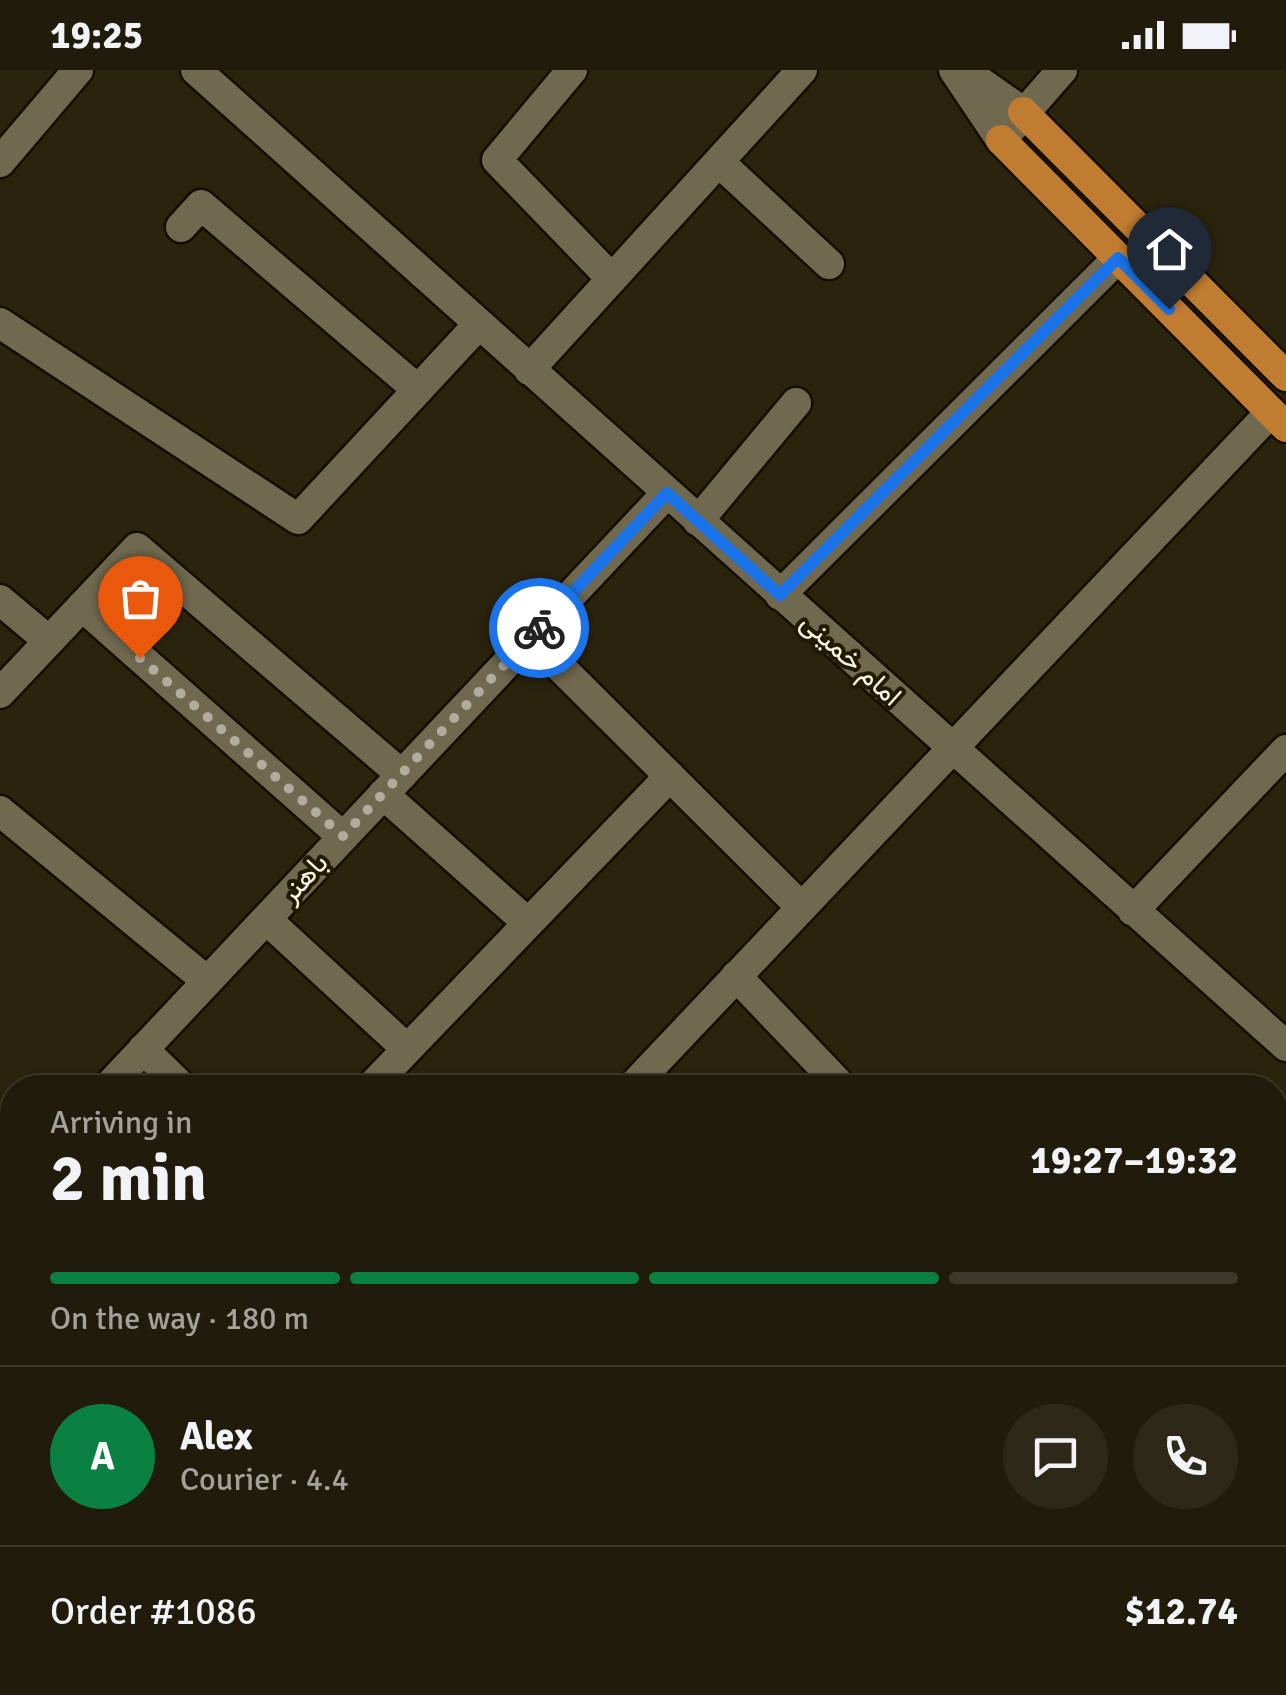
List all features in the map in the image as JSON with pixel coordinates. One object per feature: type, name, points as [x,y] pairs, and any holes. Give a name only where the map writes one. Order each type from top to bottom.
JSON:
[{"type":"main road","points":[[1023,112],[1286,375]]},
{"type":"main road","points":[[1001,140],[1278,420]]},
{"type":"street","points":[[0,162],[78,70]]},
{"type":"street","name":"امام خمینی","points":[[196,70],[1286,1046]]},
{"type":"street","points":[[572,70],[497,160],[612,280]]},
{"type":"street","points":[[530,370],[802,70]]},
{"type":"street","points":[[954,70],[1001,140],[1062,70]]},
{"type":"street","points":[[963,70],[1023,112]]},
{"type":"street","points":[[718,162],[828,264]]},
{"type":"street","points":[[181,227],[201,205],[418,390]]},
{"type":"street","points":[[780,595],[1118,258]]},
{"type":"street","points":[[0,323],[298,519],[479,324]]},
{"type":"street","points":[[698,521],[796,403]]},
{"type":"street","points":[[643,1075],[950,748],[1278,420]]},
{"type":"street","name":"باهنر","points":[[119,1075],[667,493]]},
{"type":"street","points":[[0,693],[137,548],[392,785],[528,924]]},
{"type":"street","points":[[0,600],[49,641]]},
{"type":"street","points":[[82,606],[343,836]]},
{"type":"street","points":[[531,638],[800,907]]},
{"type":"street","points":[[1133,912],[1286,750]]},
{"type":"street","points":[[383,1075],[670,776]]},
{"type":"street","points":[[0,811],[206,982]]},
{"type":"street","points":[[266,918],[408,1049]]},
{"type":"street","points":[[736,976],[831,1075]]},
{"type":"street","points":[[143,1049],[170,1075]]},
{"type":"way so far","points":[[140,658],[343,836],[539,628]]},
{"type":"route","points":[[539,628],[667,493],[780,595],[1118,258],[1169,309]]}]
